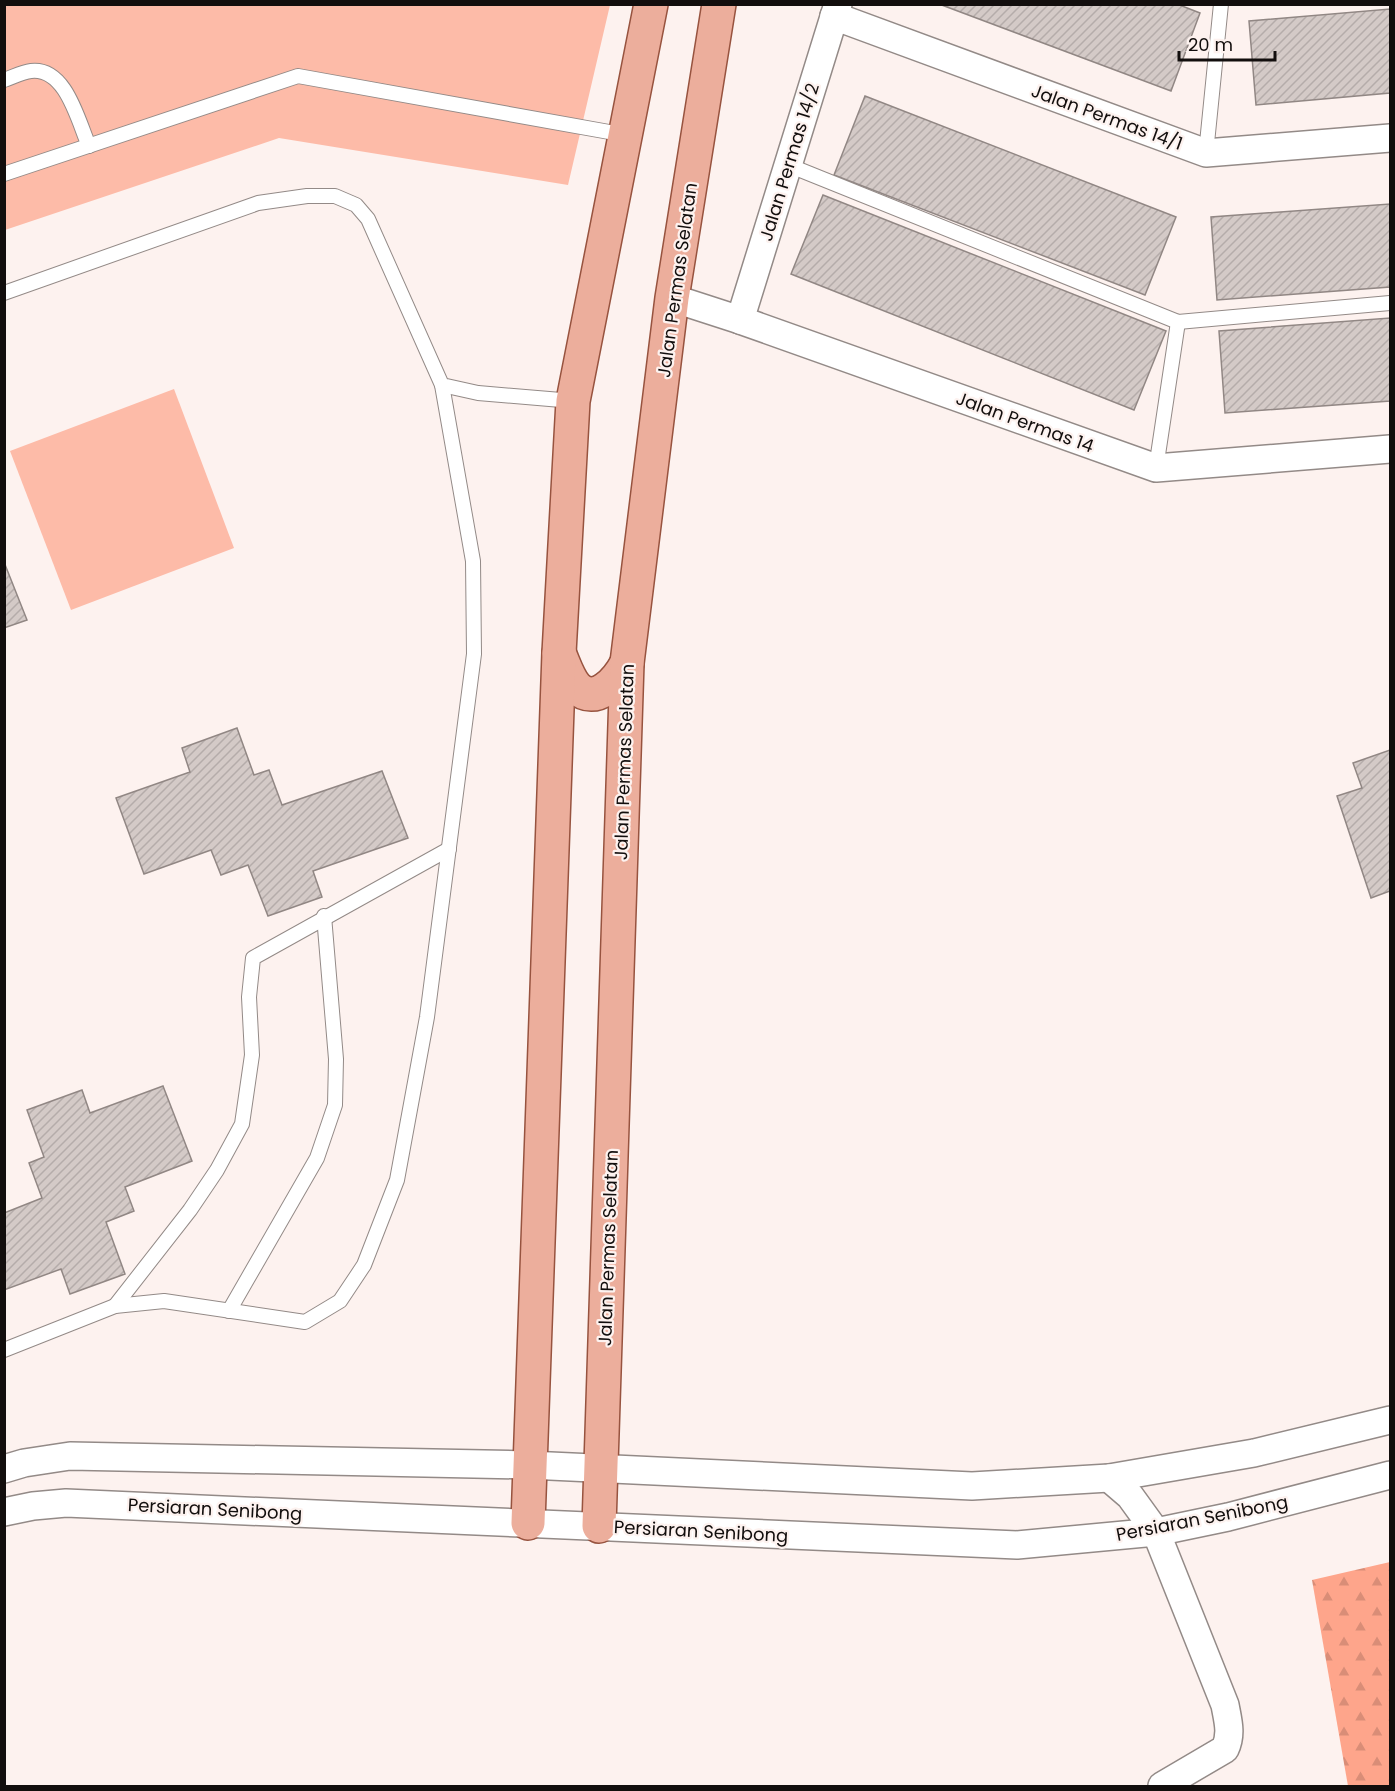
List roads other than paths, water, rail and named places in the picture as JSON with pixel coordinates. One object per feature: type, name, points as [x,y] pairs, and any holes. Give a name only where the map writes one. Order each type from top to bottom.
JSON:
[{"type":"main road","points":[[528,1523],[559,653],[573,401],[651,4]]},
{"type":"main road","name":"Jalan Permas Selatan","points":[[599,1526],[627,663],[672,298],[719,4]]},
{"type":"main road","points":[[559,653],[577,688],[590,694],[603,692],[612,684],[627,663]]},
{"type":"street","name":"Jalan Permas 14/1","points":[[836,10],[1206,153],[1390,138]]},
{"type":"street","name":"Jalan Permas 14/2","points":[[740,320],[836,10]]},
{"type":"street","name":"Jalan Permas 14","points":[[672,298],[1156,468],[1390,449]]},
{"type":"street","points":[[4,1469],[24,1463],[70,1456],[529,1466],[972,1486],[1109,1478],[1254,1453],[1390,1419]]},
{"type":"street","name":"Persiaran Senibong","points":[[4,1512],[66,1503],[1017,1545],[1156,1532],[1228,1517],[1390,1475]]},
{"type":"street","points":[[1109,1478],[1130,1496],[1156,1532],[1225,1705],[1230,1730],[1225,1749],[1218,1755],[1161,1786]]},
{"type":"lane","points":[[1206,153],[1221,4]]},
{"type":"lane","points":[[4,80],[32,71],[51,74],[62,85],[89,146]]},
{"type":"lane","points":[[4,174],[298,76],[626,135]]},
{"type":"lane","points":[[788,165],[1178,322],[1390,303]]},
{"type":"lane","points":[[4,292],[258,203],[307,196],[335,196],[356,205],[368,219],[442,385],[473,561],[474,654],[427,1017],[397,1180],[364,1265],[340,1301],[305,1322],[164,1301],[115,1306],[4,1350]]},
{"type":"lane","points":[[1156,468],[1178,322]]},
{"type":"lane","points":[[442,385],[478,393],[573,401]]},
{"type":"lane","points":[[115,1306],[196,1202],[217,1170],[242,1124],[252,1055],[249,997],[253,958],[324,916],[449,849]]},
{"type":"lane","points":[[229,1311],[317,1158],[335,1105],[336,1059],[324,916]]}]
